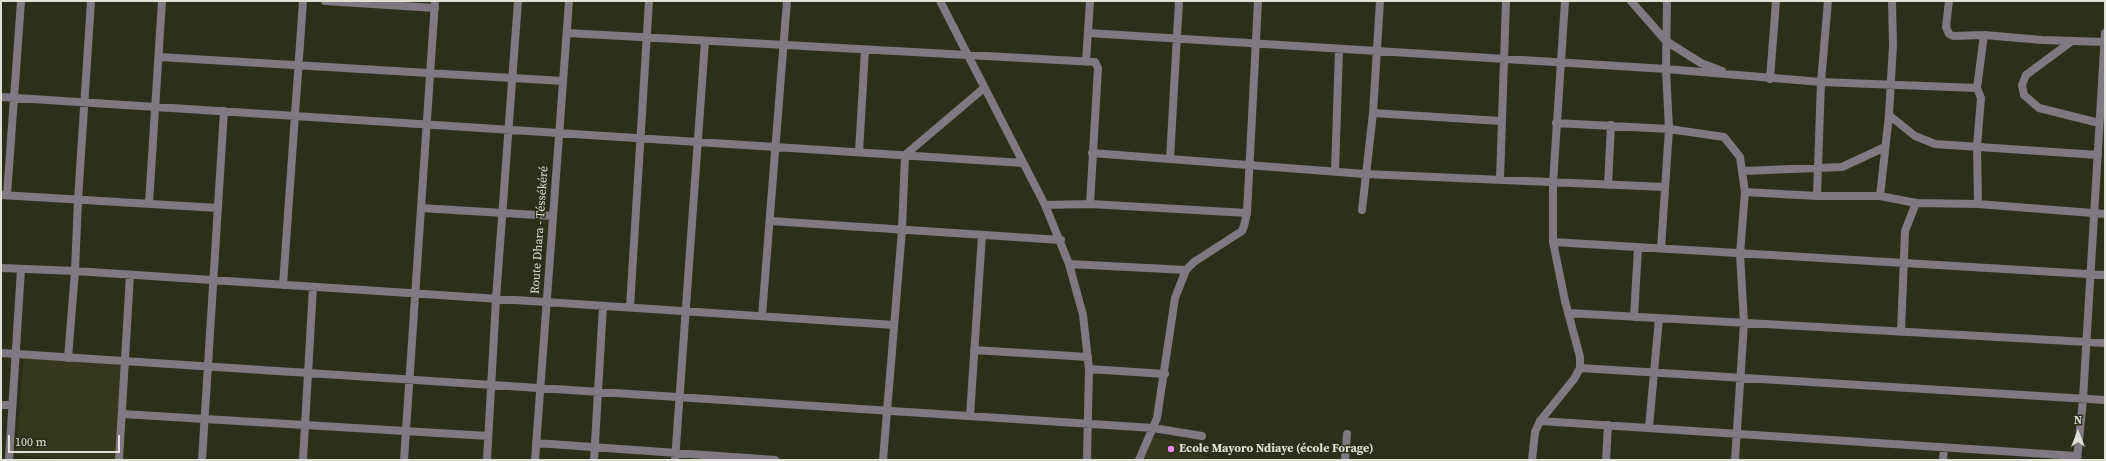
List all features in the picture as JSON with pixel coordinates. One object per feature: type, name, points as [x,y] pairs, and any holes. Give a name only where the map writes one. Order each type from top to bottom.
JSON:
[{"type":"street","points":[[21,1],[4,195],[218,208]]},
{"type":"street","points":[[68,358],[75,271],[78,200],[91,1]]},
{"type":"street","points":[[149,203],[162,1]]},
{"type":"street","points":[[283,285],[303,1]]},
{"type":"street","points":[[325,1],[435,4],[404,460]]},
{"type":"street","points":[[487,460],[496,299],[518,1]]},
{"type":"street","name":"Route Dhara - Téssékéré","points":[[535,460],[569,1]]},
{"type":"street","points":[[630,308],[649,1]]},
{"type":"street","points":[[762,316],[787,1]]},
{"type":"street","points":[[940,1],[1045,205],[1069,264],[1083,315],[1088,357],[1089,424],[1087,460]]},
{"type":"street","points":[[1086,62],[1090,1]]},
{"type":"street","points":[[1170,159],[1179,1]]},
{"type":"street","points":[[1139,460],[1157,418],[1165,374],[1175,298],[1186,270],[1194,262],[1242,231],[1246,213],[1258,1]]},
{"type":"street","points":[[1362,210],[1373,112],[1380,1]]},
{"type":"street","points":[[1500,179],[1506,1]]},
{"type":"street","points":[[1532,460],[1535,432],[1540,421],[1574,379],[1580,368],[1580,357],[1568,313],[1553,242],[1553,183],[1565,1]]},
{"type":"street","points":[[1631,1],[1666,41],[1701,63],[1729,74]]},
{"type":"street","points":[[1661,249],[1669,129],[1666,69],[1668,1]]},
{"type":"street","points":[[1770,79],[1776,1]]},
{"type":"street","points":[[1817,196],[1821,82],[1828,1]]},
{"type":"street","points":[[1880,196],[1889,115],[1893,45],[1892,1]]},
{"type":"street","points":[[1949,1],[1946,27],[1949,34],[1953,36],[1984,35],[2104,42]]},
{"type":"street","points":[[567,33],[1095,62],[1098,68],[1090,204]]},
{"type":"street","points":[[1088,33],[1666,69],[1770,79],[1821,82],[1890,83],[1976,88]]},
{"type":"street","points":[[1540,421],[1987,450],[2029,457],[2077,458],[2098,155],[2102,137],[2100,123],[2105,33]]},
{"type":"street","points":[[1978,204],[1977,146],[1981,98],[1976,88],[1984,35]]},
{"type":"street","points":[[676,457],[705,41]]},
{"type":"street","points":[[2072,41],[2026,75],[2022,84],[2024,95],[2039,108],[2100,123]]},
{"type":"street","points":[[1335,172],[1339,49]]},
{"type":"street","points":[[859,152],[865,50]]},
{"type":"street","points":[[159,57],[563,81]]},
{"type":"street","points":[[883,460],[902,230],[905,155],[984,88]]},
{"type":"street","points":[[1,97],[427,124],[641,140],[698,142],[1023,163]]},
{"type":"street","points":[[202,460],[224,111]]},
{"type":"street","points":[[1373,112],[1501,121]]},
{"type":"street","points":[[1889,115],[1915,136],[1935,144],[2098,155]]},
{"type":"street","points":[[1556,123],[1669,129],[1724,138],[1740,157],[1745,192],[1740,254],[1744,323],[1735,460]]},
{"type":"street","points":[[1608,185],[1611,125]]},
{"type":"street","points":[[1742,171],[1842,167],[1885,147]]},
{"type":"street","points":[[1092,153],[1365,174],[1665,187]]},
{"type":"street","points":[[1745,192],[1817,196],[1880,196],[1916,203],[1978,204],[2105,214]]},
{"type":"street","points":[[1901,332],[1905,231],[1916,203]]},
{"type":"street","points":[[1045,205],[1090,204],[1246,213]]},
{"type":"street","points":[[421,208],[553,216]]},
{"type":"street","points":[[770,221],[1060,240]]},
{"type":"street","points":[[970,416],[982,235]]},
{"type":"street","points":[[1553,242],[2105,275]]},
{"type":"street","points":[[1634,317],[1638,248]]},
{"type":"street","points":[[1069,264],[1186,270]]},
{"type":"street","points":[[1,268],[75,271],[894,325]]},
{"type":"street","points":[[9,460],[11,405],[16,354],[21,269]]},
{"type":"street","points":[[119,460],[130,275]]},
{"type":"street","points":[[303,460],[313,287]]},
{"type":"street","points":[[594,460],[603,306]]},
{"type":"street","points":[[1568,313],[2105,343]]},
{"type":"street","points":[[1649,427],[1656,372],[1659,318]]},
{"type":"street","points":[[974,350],[1088,357]]},
{"type":"street","points":[[1,353],[1153,428],[1202,436]]},
{"type":"street","points":[[1580,368],[2105,400]]},
{"type":"street","points":[[1089,369],[1165,374]]},
{"type":"street","points":[[1,404],[11,405]]},
{"type":"street","points":[[122,414],[488,436]]},
{"type":"street","points":[[1606,460],[1608,425]]},
{"type":"street","points":[[1345,460],[1346,434]]},
{"type":"street","points":[[536,443],[676,457],[775,460]]},
{"type":"street","points":[[1943,460],[1944,448]]},
{"type":"street","points":[[1986,460],[1987,450]]},
{"type":"shaded area","points":[[24,357],[123,365],[115,460],[83,460],[16,455]]},
{"type":"shaded area","name":"Ecole Mayoro Ndiaye (école Forage)","points":[[1152,437],[1182,442],[1205,457],[1204,460],[1144,460]]},
{"type":"place","name":"Ecole Mayoro Ndiaye (école Forage)","points":[[1171,449]]}]
